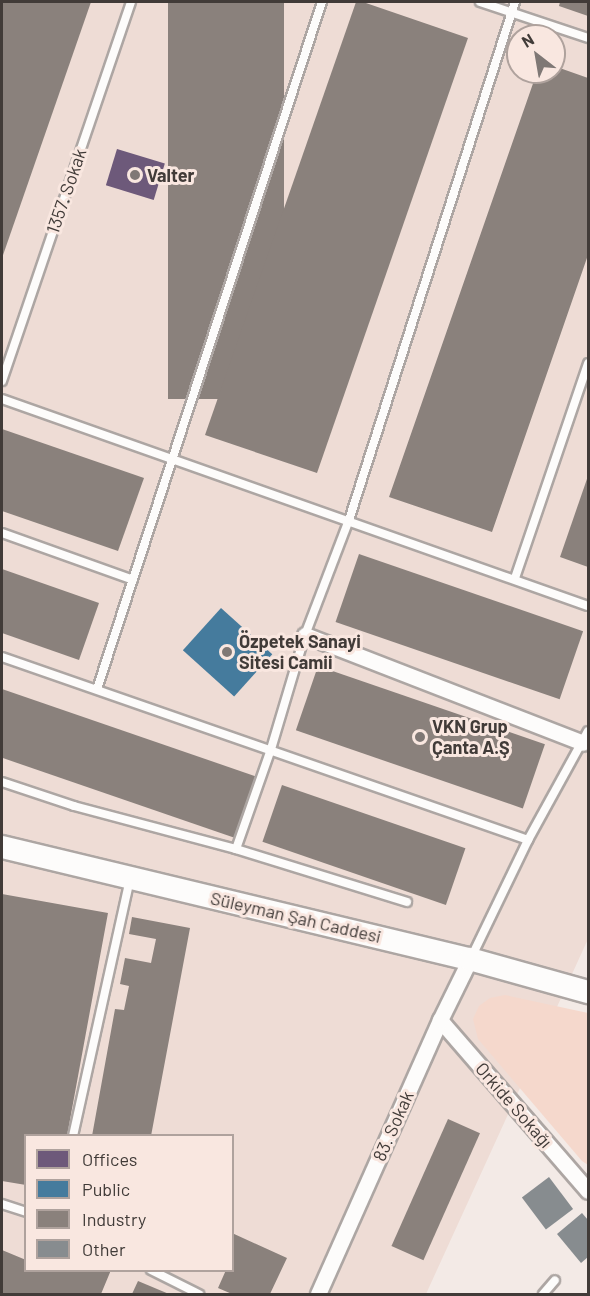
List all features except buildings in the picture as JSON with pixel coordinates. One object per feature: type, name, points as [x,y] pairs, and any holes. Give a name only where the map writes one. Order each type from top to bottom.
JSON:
[{"type":"main road","name":"Süleyman Şah Caddesi","points":[[2,848],[470,959],[588,992]]},
{"type":"street","points":[[305,635],[586,737]]},
{"type":"street","name":"83. Sokak","points":[[321,1294],[440,1020],[470,959]]},
{"type":"street","name":"Orkide Sokağı","points":[[440,1020],[588,1191]]},
{"type":"lane","name":"1357. Sokak","points":[[2,381],[131,2]]},
{"type":"lane","points":[[97,689],[322,2]]},
{"type":"lane","points":[[480,2],[588,38]]},
{"type":"lane","points":[[236,849],[271,749],[305,635],[349,520],[515,2]]},
{"type":"lane","points":[[515,578],[588,363]]},
{"type":"lane","points":[[2,399],[515,578],[588,606]]},
{"type":"lane","points":[[2,533],[134,580]]},
{"type":"lane","points":[[2,657],[528,840]]},
{"type":"lane","points":[[470,959],[528,840],[586,737]]},
{"type":"lane","points":[[2,782],[74,806],[236,849],[407,902]]},
{"type":"lane","points":[[74,1134],[131,878]]},
{"type":"lane","points":[[2,1204],[24,1211]]},
{"type":"lane","points":[[155,1272],[199,1294]]},
{"type":"lane","points":[[543,1294],[555,1280]]},
{"type":"shaded area","points":[[2,2],[588,2],[588,939],[426,1294],[2,1294]]},
{"type":"shaded area","points":[[505,995],[588,1013],[588,1165],[582,1161],[478,1039],[473,1019],[479,1006],[490,998]]},
{"type":"place","name":"Valter","points":[[135,175]]},
{"type":"place","name":"Özpetek Sanayi Sitesi Camii","points":[[227,652]]},
{"type":"place","name":"VKN Grup Çanta A.Ş","points":[[420,737]]}]
